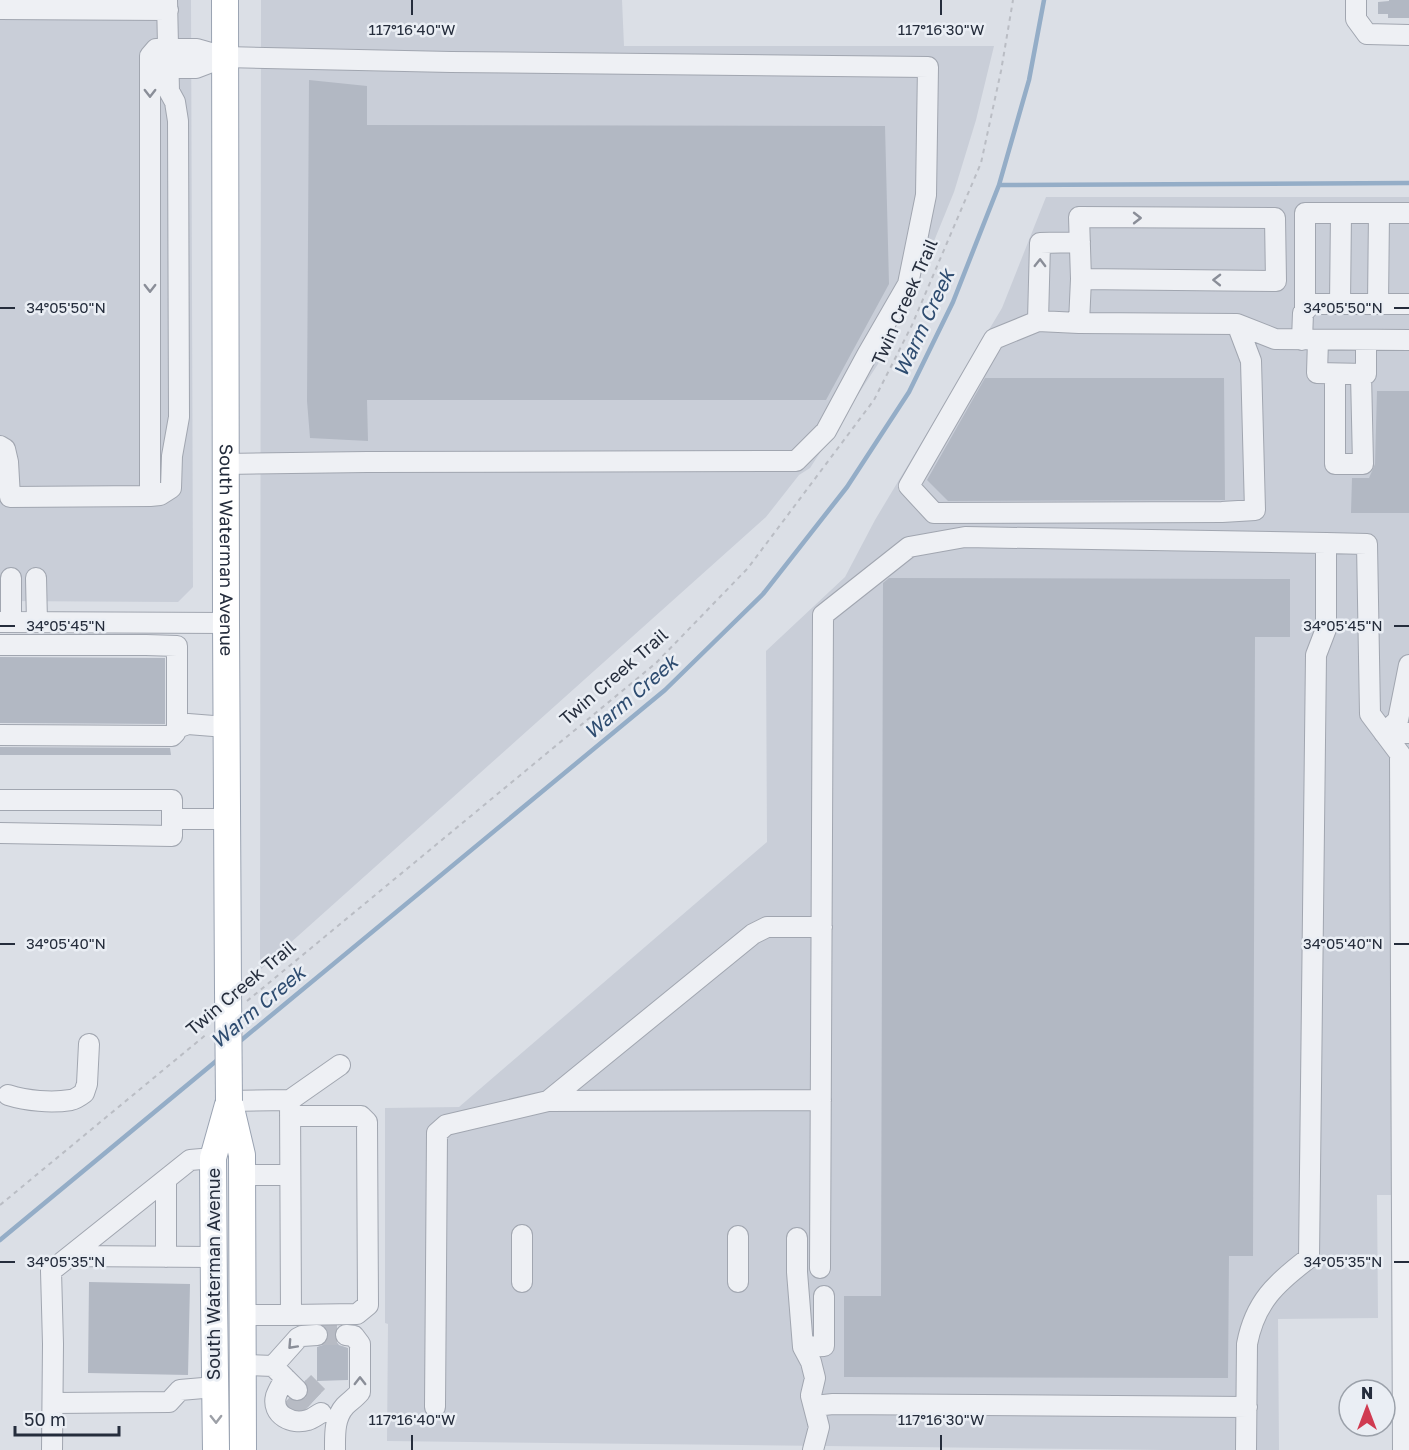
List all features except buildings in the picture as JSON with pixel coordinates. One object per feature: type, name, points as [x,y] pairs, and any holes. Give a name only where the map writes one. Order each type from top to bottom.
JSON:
[{"type":"main road","name":"South Waterman Avenue","points":[[216,1450],[213,1158],[229,1101],[234,998],[226,728],[225,0]]},
{"type":"main road","name":"South Waterman Avenue","points":[[229,1101],[242,1155],[243,1450]]},
{"type":"main road","points":[[213,1158],[220,1158],[227,1164],[227,1292],[242,1315]]},
{"type":"street","points":[[1356,0],[1356,19],[1367,34],[1409,35]]},
{"type":"street","points":[[0,9],[167,5],[169,92],[175,102],[178,121],[179,417],[172,456],[171,488],[160,495],[10,497],[8,462],[5,449],[0,446]]},
{"type":"street","points":[[150,496],[150,56],[156,49],[168,58]]},
{"type":"street","points":[[168,58],[196,49],[225,57],[928,67],[927,195],[908,284],[826,431],[796,461],[367,462],[225,465]]},
{"type":"street","points":[[1305,308],[1305,213],[1409,213]]},
{"type":"street","points":[[1340,304],[1341,213]]},
{"type":"street","points":[[1378,304],[1379,213]]},
{"type":"street","points":[[1079,323],[1079,217],[1275,219],[1276,281],[1080,279]]},
{"type":"street","points":[[1038,321],[1040,243],[1080,242]]},
{"type":"street","points":[[1366,340],[1366,374],[1317,373],[1302,313],[1311,304],[1409,304]]},
{"type":"street","points":[[1237,324],[1251,361],[1255,510],[934,513],[909,486],[994,339],[1038,321],[1237,324],[1275,339],[1409,340]]},
{"type":"street","points":[[1335,374],[1335,464],[1363,464],[1361,374]]},
{"type":"street","points":[[820,1268],[824,615],[909,547],[965,537],[1367,544],[1370,714],[1400,754],[1405,834],[1406,1327],[1403,1450]]},
{"type":"street","points":[[1246,1450],[1247,1344],[1250,1327],[1260,1305],[1286,1275],[1309,1258],[1316,655],[1326,629],[1326,543]]},
{"type":"street","points":[[10,578],[5,622],[226,623]]},
{"type":"street","points":[[36,578],[37,622]]},
{"type":"street","points":[[0,645],[177,646],[177,728],[176,733],[172,736],[0,735]]},
{"type":"street","points":[[1384,733],[1398,720],[1409,665]]},
{"type":"street","points":[[177,728],[188,724],[226,728]]},
{"type":"street","points":[[1384,733],[1409,733]]},
{"type":"street","points":[[0,800],[172,800],[172,836],[0,833]]},
{"type":"street","points":[[172,819],[227,819]]},
{"type":"street","points":[[548,1101],[753,934],[766,927],[822,927]]},
{"type":"street","points":[[8,1095],[19,1099],[73,1100],[84,1093],[87,1084],[89,1044]]},
{"type":"street","points":[[291,1315],[290,1108],[340,1065]]},
{"type":"street","points":[[435,1407],[437,1133],[446,1125],[548,1101],[821,1100]]},
{"type":"street","points":[[229,1101],[362,1116],[367,1122],[368,1305],[357,1314],[242,1315]]},
{"type":"street","points":[[52,1450],[51,1271],[190,1160],[213,1158]]},
{"type":"street","points":[[242,1175],[290,1175]]},
{"type":"street","points":[[166,1180],[166,1257]]},
{"type":"street","points":[[522,1235],[522,1282]]},
{"type":"street","points":[[738,1236],[738,1282]]},
{"type":"street","points":[[797,1238],[797,1272],[803,1349],[801,1372],[819,1427],[813,1450]]},
{"type":"street","points":[[70,1256],[213,1257]]},
{"type":"street","points":[[803,1349],[824,1346],[824,1296]]},
{"type":"street","points":[[317,1335],[298,1338],[304,1396],[335,1450]]},
{"type":"street","points":[[243,1365],[304,1396],[343,1408],[360,1392],[360,1344],[354,1336],[346,1335]]},
{"type":"street","points":[[53,1403],[169,1402],[180,1390],[215,1387]]},
{"type":"street","points":[[812,1400],[844,1404],[1246,1407]]},
{"type":"path","name":"Twin Creek Trail","points":[[234,998],[656,663],[748,568],[874,400],[912,325],[981,163],[1001,71],[1013,0]]},
{"type":"path","name":"Twin Creek Trail","points":[[0,1205],[213,1029]]},
{"type":"shaded area","points":[[0,0],[191,0],[193,587],[178,602],[0,601]]},
{"type":"shaded area","points":[[261,0],[622,0],[624,46],[994,46],[976,120],[954,192],[921,273],[878,364],[810,468],[799,475],[766,517],[260,970]]},
{"type":"shaded area","points":[[1046,197],[1409,197],[1409,1195],[1377,1195],[1378,1318],[1278,1319],[1279,1450],[387,1441],[385,1108],[459,1107],[767,842],[766,651],[845,577],[875,520],[1002,308]]},
{"type":"waterway","name":"Warm Creek","points":[[239,1042],[665,690],[763,594],[847,487],[909,392],[953,302],[999,185],[1029,80],[1044,0]]},
{"type":"waterway","points":[[999,185],[1409,183]]},
{"type":"waterway","name":"Warm Creek","points":[[0,1240],[221,1057]]},
{"type":"tunnel","points":[[317,1335],[346,1335]]},
{"type":"tunnel","points":[[304,1382],[318,1396]]},
{"type":"tunnel","points":[[290,1397],[305,1411]]}]
